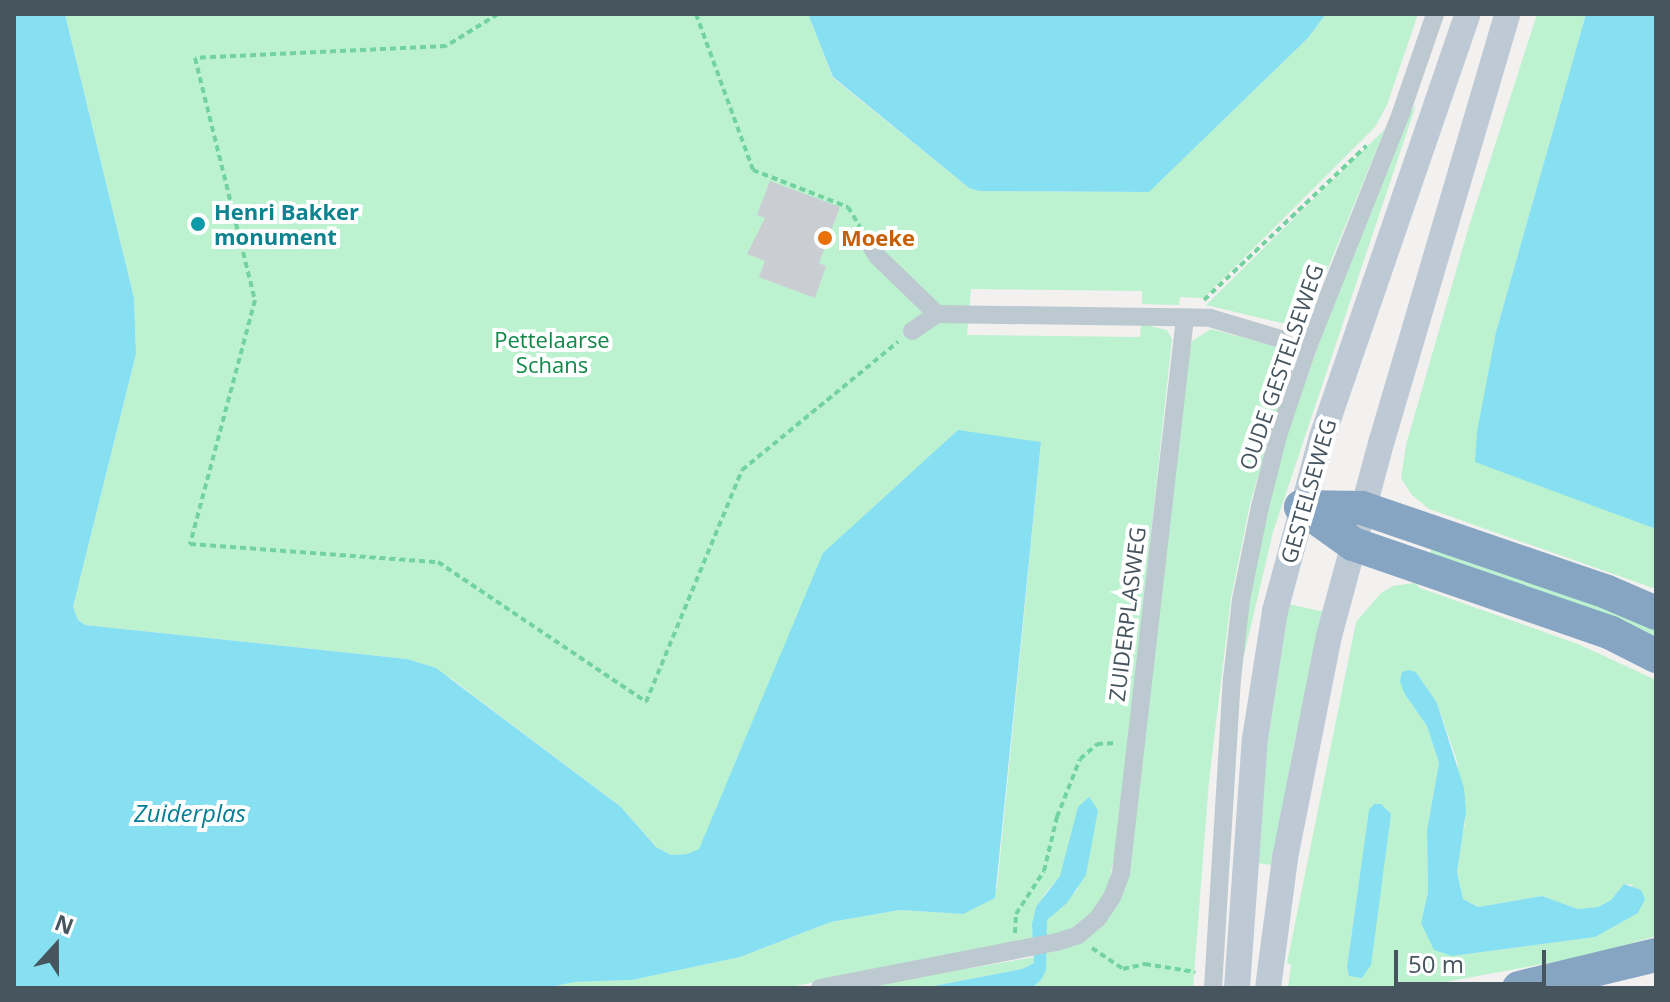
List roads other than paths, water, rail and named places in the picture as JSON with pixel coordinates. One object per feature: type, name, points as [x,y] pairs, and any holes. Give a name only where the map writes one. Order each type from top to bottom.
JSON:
[{"type":"highway","points":[[1301,507],[1362,508],[1607,592],[1656,613]]},
{"type":"highway","points":[[1301,507],[1353,544],[1611,633],[1656,656]]},
{"type":"highway","points":[[1519,988],[1656,955]]},
{"type":"main road","name":"GESTELSEWEG","points":[[1237,988],[1255,739],[1275,611],[1326,424],[1468,14]]},
{"type":"main road","points":[[1268,988],[1285,858],[1310,720],[1353,544],[1507,14]]},
{"type":"street","name":"OUDE GESTELSEWEG","points":[[1213,982],[1232,679],[1241,600],[1278,436],[1308,347],[1401,113],[1435,14]]},
{"type":"street","points":[[869,243],[877,256],[937,314]]},
{"type":"street","points":[[912,331],[937,314],[1210,318],[1308,347]]},
{"type":"street","name":"ZUIDERPLASWEG","points":[[820,988],[1057,942],[1078,935],[1098,918],[1112,897],[1121,873],[1185,318]]},
{"type":"water","name":"Zuiderplas","points":[[14,14],[65,14],[134,298],[136,354],[73,607],[78,620],[85,625],[407,659],[436,668],[621,807],[656,847],[671,855],[687,854],[699,849],[823,553],[958,430],[1041,442],[995,898],[963,914],[900,910],[831,922],[740,957],[632,980],[574,982],[547,988],[14,988]]},
{"type":"water","points":[[808,14],[1326,14],[1308,38],[1149,192],[979,191],[969,188],[833,77]]},
{"type":"water","points":[[1586,14],[1656,14],[1656,529],[1475,462],[1477,432],[1496,332]]},
{"type":"water","points":[[1402,672],[1416,672],[1437,703],[1464,788],[1466,811],[1457,872],[1463,899],[1478,907],[1542,896],[1578,909],[1598,907],[1611,900],[1624,884],[1641,890],[1645,899],[1638,913],[1595,937],[1452,956],[1434,950],[1421,923],[1428,892],[1427,830],[1439,763],[1427,726],[1404,693],[1400,681]]},
{"type":"water","points":[[1089,797],[1098,810],[1086,875],[1067,903],[1047,920],[1046,970],[1041,980],[1032,988],[923,988],[1022,969],[1034,963],[1032,924],[1036,907],[1060,876],[1078,807]]},
{"type":"water","points":[[1374,804],[1381,804],[1391,814],[1371,965],[1362,978],[1349,976],[1347,967],[1369,810]]},
{"type":"place","name":"Henri Bakker monument","points":[[198,224]]},
{"type":"place","name":"Moeke","points":[[825,238]]},
{"type":"park label","name":"Pettelaarse Schans","points":[[552,352]]}]
